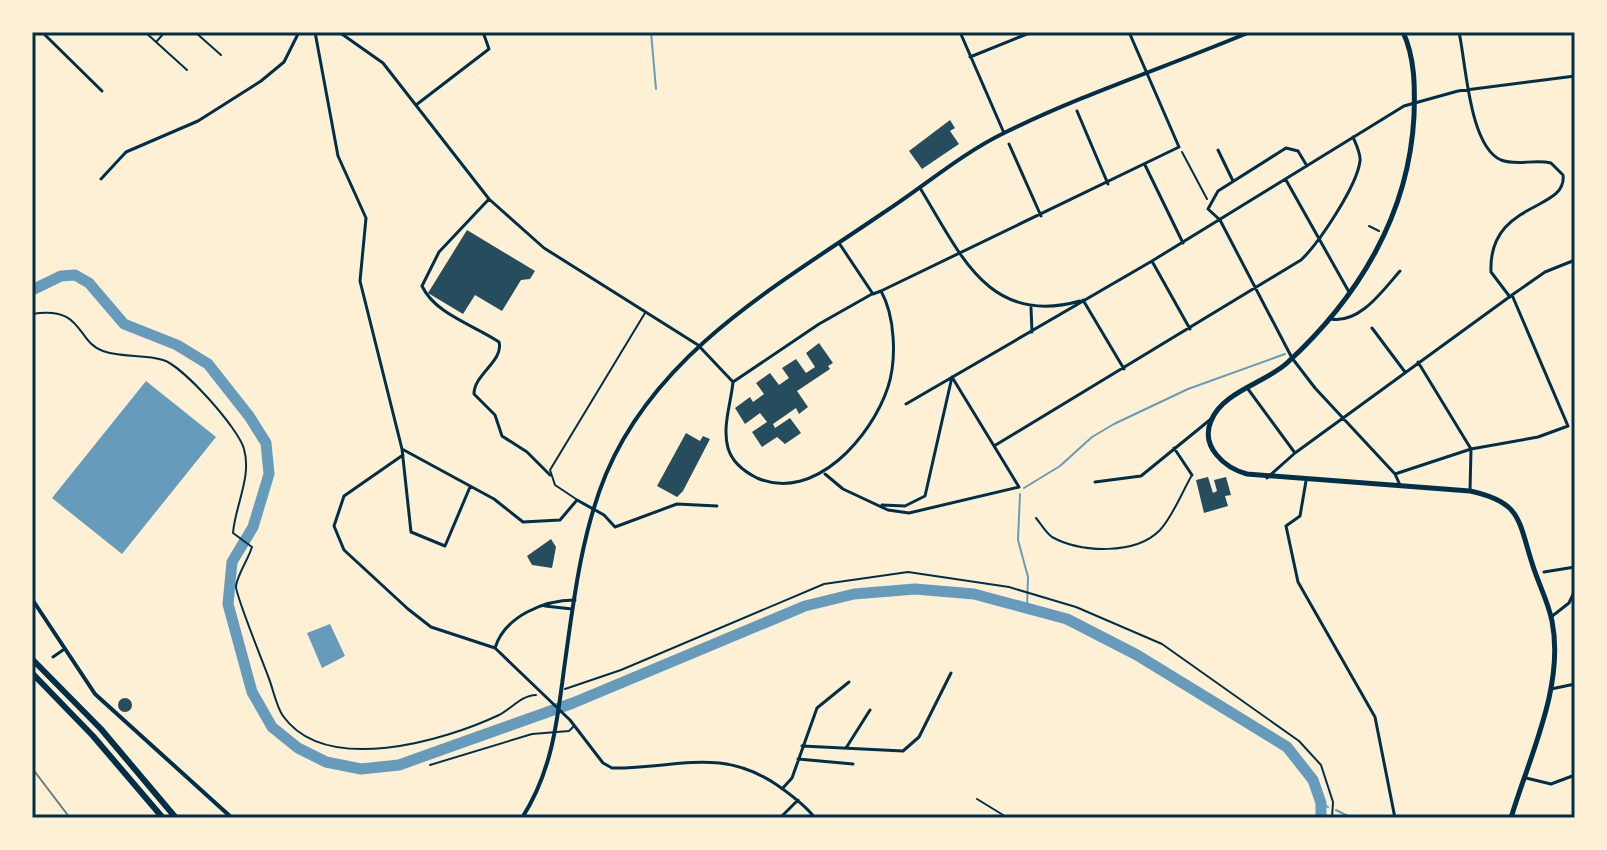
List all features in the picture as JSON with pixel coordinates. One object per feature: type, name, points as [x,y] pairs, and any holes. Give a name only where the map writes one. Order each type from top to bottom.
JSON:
[{"type":"highway","points":[[32,659],[101,729],[176,818]]},
{"type":"highway","points":[[32,673],[93,736],[163,818]]},
{"type":"main road","points":[[1403,32],[1411,58],[1414,102],[1408,168],[1395,213],[1375,255],[1349,292],[1292,358],[1222,404],[1211,419],[1209,438],[1222,461],[1240,472],[1267,478],[1470,491],[1501,500],[1516,513],[1551,617],[1555,660],[1550,689],[1511,818]]},
{"type":"street","points":[[42,32],[102,91]]},
{"type":"street","points":[[101,179],[126,152],[198,121],[261,81],[284,62],[299,32]]},
{"type":"street","points":[[315,32],[338,156],[366,218],[360,281],[402,449],[409,527],[413,534],[445,546],[470,487]]},
{"type":"street","points":[[339,32],[383,63],[489,199],[570,268],[698,345],[733,382],[727,444],[740,467],[756,478],[777,483],[825,473],[868,425],[889,384],[892,340],[886,301],[881,291]]},
{"type":"street","points":[[416,105],[489,49],[483,32]]},
{"type":"street","points":[[960,32],[1004,133]]},
{"type":"street","points":[[970,57],[1032,32]]},
{"type":"street","points":[[733,382],[819,324],[873,294],[1108,184],[1179,147],[1129,32]]},
{"type":"street","points":[[522,818],[536,796],[553,752],[575,600],[594,510],[606,475],[644,406],[698,345],[732,317],[1004,133],[1250,32]]},
{"type":"street","points":[[1395,474],[1471,449],[1538,437],[1568,426],[1511,296],[1491,272],[1495,244],[1515,215],[1554,198],[1561,192],[1563,175],[1551,163],[1506,162],[1489,151],[1471,106],[1459,32]]},
{"type":"street","points":[[906,404],[1025,332],[1032,332],[1183,243],[1414,102],[1470,89],[1575,76]]},
{"type":"street","points":[[1077,111],[1108,184]]},
{"type":"street","points":[[994,446],[1284,273],[1320,241],[1357,172],[1361,158],[1353,137]]},
{"type":"street","points":[[1009,144],[1041,216]]},
{"type":"street","points":[[1307,166],[1298,151],[1286,148],[1218,191],[1208,209],[1220,220],[1292,358],[1395,474],[1400,485]]},
{"type":"street","points":[[1218,150],[1233,181]]},
{"type":"street","points":[[1145,165],[1183,243]]},
{"type":"street","points":[[1285,179],[1349,292]]},
{"type":"street","points":[[920,188],[966,266],[992,291],[1031,306],[1056,308],[1083,300]]},
{"type":"street","points":[[489,199],[439,252],[422,286],[426,294],[461,321],[499,342],[499,353],[473,391],[495,415],[502,436],[527,452],[537,466],[550,475]]},
{"type":"street","points":[[839,243],[873,294]]},
{"type":"street","points":[[1267,478],[1295,453],[1511,296],[1545,272],[1575,260]]},
{"type":"street","points":[[1152,261],[1190,329]]},
{"type":"street","points":[[1328,318],[1342,321],[1367,307],[1400,271]]},
{"type":"street","points":[[1083,300],[1124,369]]},
{"type":"street","points":[[1031,306],[1032,332]]},
{"type":"street","points":[[1372,328],[1405,372]]},
{"type":"street","points":[[1418,362],[1471,449],[1474,460],[1470,491]]},
{"type":"street","points":[[825,473],[843,489],[888,510],[909,513],[1019,487],[952,377]]},
{"type":"street","points":[[880,505],[905,506],[925,496],[952,377]]},
{"type":"street","points":[[1248,389],[1295,453]]},
{"type":"street","points":[[1095,482],[1139,477],[1211,419]]},
{"type":"street","points":[[1174,448],[1192,475]]},
{"type":"street","points":[[402,449],[494,499],[519,521],[528,523],[560,520],[577,500],[615,527],[677,504],[717,506]]},
{"type":"street","points":[[403,455],[344,496],[334,521],[340,543],[431,627],[495,648],[570,720],[585,743],[603,763],[612,768],[721,761],[751,769],[798,800],[815,818]]},
{"type":"street","points":[[1306,481],[1300,516],[1286,526],[1298,582],[1375,717],[1395,818]]},
{"type":"street","points":[[1544,572],[1565,565],[1575,567]]},
{"type":"street","points":[[1551,617],[1569,603],[1575,590]]},
{"type":"street","points":[[32,599],[95,694],[232,818]]},
{"type":"street","points":[[495,648],[503,630],[511,622],[545,606],[575,600]]},
{"type":"street","points":[[545,606],[574,609]]},
{"type":"street","points":[[53,657],[63,650]]},
{"type":"street","points":[[802,746],[903,751],[912,746],[951,673]]},
{"type":"street","points":[[782,789],[792,778],[817,708],[849,682]]},
{"type":"street","points":[[1550,689],[1575,684]]},
{"type":"street","points":[[846,748],[870,710]]},
{"type":"street","points":[[798,759],[853,764]]},
{"type":"street","points":[[1524,777],[1551,784],[1575,775]]},
{"type":"street","points":[[780,818],[798,800]]},
{"type":"lane","points":[[145,32],[187,70]]},
{"type":"lane","points":[[156,42],[165,32]]},
{"type":"lane","points":[[195,32],[221,55]]},
{"type":"lane","points":[[577,500],[555,485],[550,475],[645,313]]},
{"type":"lane","points":[[1036,518],[1050,536],[1071,544],[1112,549],[1141,543],[1160,530],[1192,475]]},
{"type":"lane","points":[[430,765],[532,734],[569,731],[575,726]]},
{"type":"lane","points":[[977,799],[1008,818]]},
{"type":"path","points":[[1179,147],[1209,203]]},
{"type":"path","points":[[1369,226],[1382,232]]},
{"type":"path","points":[[32,314],[63,316],[77,324],[103,351],[168,361],[202,389],[244,449],[244,488],[233,530],[235,535],[251,545],[236,584],[237,601],[248,617],[283,717],[322,746],[353,749],[420,744],[500,714],[530,695],[542,695]]},
{"type":"path","points":[[561,689],[621,670],[824,584],[908,572],[1009,587],[1076,607],[1162,644],[1299,741],[1321,765],[1333,802],[1332,818]]},
{"type":"water","points":[[146,381],[216,437],[122,554],[52,498]]},
{"type":"water","points":[[330,624],[345,656],[322,668],[307,633]]},
{"type":"building","points":[[950,120],[955,128],[950,131],[959,144],[922,169],[909,151]]},
{"type":"building","points":[[467,230],[535,271],[530,279],[521,280],[502,311],[475,295],[463,314],[428,293]]},
{"type":"building","points":[[819,343],[833,363],[828,366],[830,369],[797,391],[808,407],[799,414],[796,408],[773,424],[775,428],[790,418],[801,433],[785,444],[777,437],[762,447],[752,432],[767,422],[760,413],[745,424],[735,408],[750,397],[753,402],[764,394],[756,383],[770,373],[779,385],[789,378],[782,368],[796,359],[806,373],[815,367],[806,353]]},
{"type":"building","points":[[686,433],[700,441],[703,436],[710,439],[677,497],[657,486]]},
{"type":"building","points":[[1208,477],[1213,493],[1217,491],[1214,480],[1226,477],[1231,495],[1225,496],[1228,506],[1204,513],[1196,480]]},
{"type":"building","points":[[551,539],[556,547],[552,568],[532,565],[527,556]]},
{"type":"building","points":[[125,698],[132,705],[125,712],[118,705]]},
{"type":"waterway","points":[[651,32],[656,89]]},
{"type":"waterway","points":[[32,290],[61,276],[75,275],[89,283],[124,324],[177,345],[208,364],[266,443],[269,474],[253,527],[232,562],[228,604],[252,692],[272,727],[298,748],[326,762],[361,769],[399,765],[573,703],[805,606],[854,594],[915,589],[974,594],[1067,619],[1137,655],[1287,747],[1313,780],[1321,803],[1321,818]]},
{"type":"waterway","points":[[1024,488],[1060,466],[1092,437],[1114,424],[1188,389],[1285,354]]},
{"type":"waterway","points":[[1020,494],[1018,540],[1028,577],[1027,608]]},
{"type":"waterway","points":[[1321,803],[1328,807]]},
{"type":"waterway","points":[[1336,810],[1352,818]]},
{"type":"railway","points":[[32,768],[70,818]]}]
